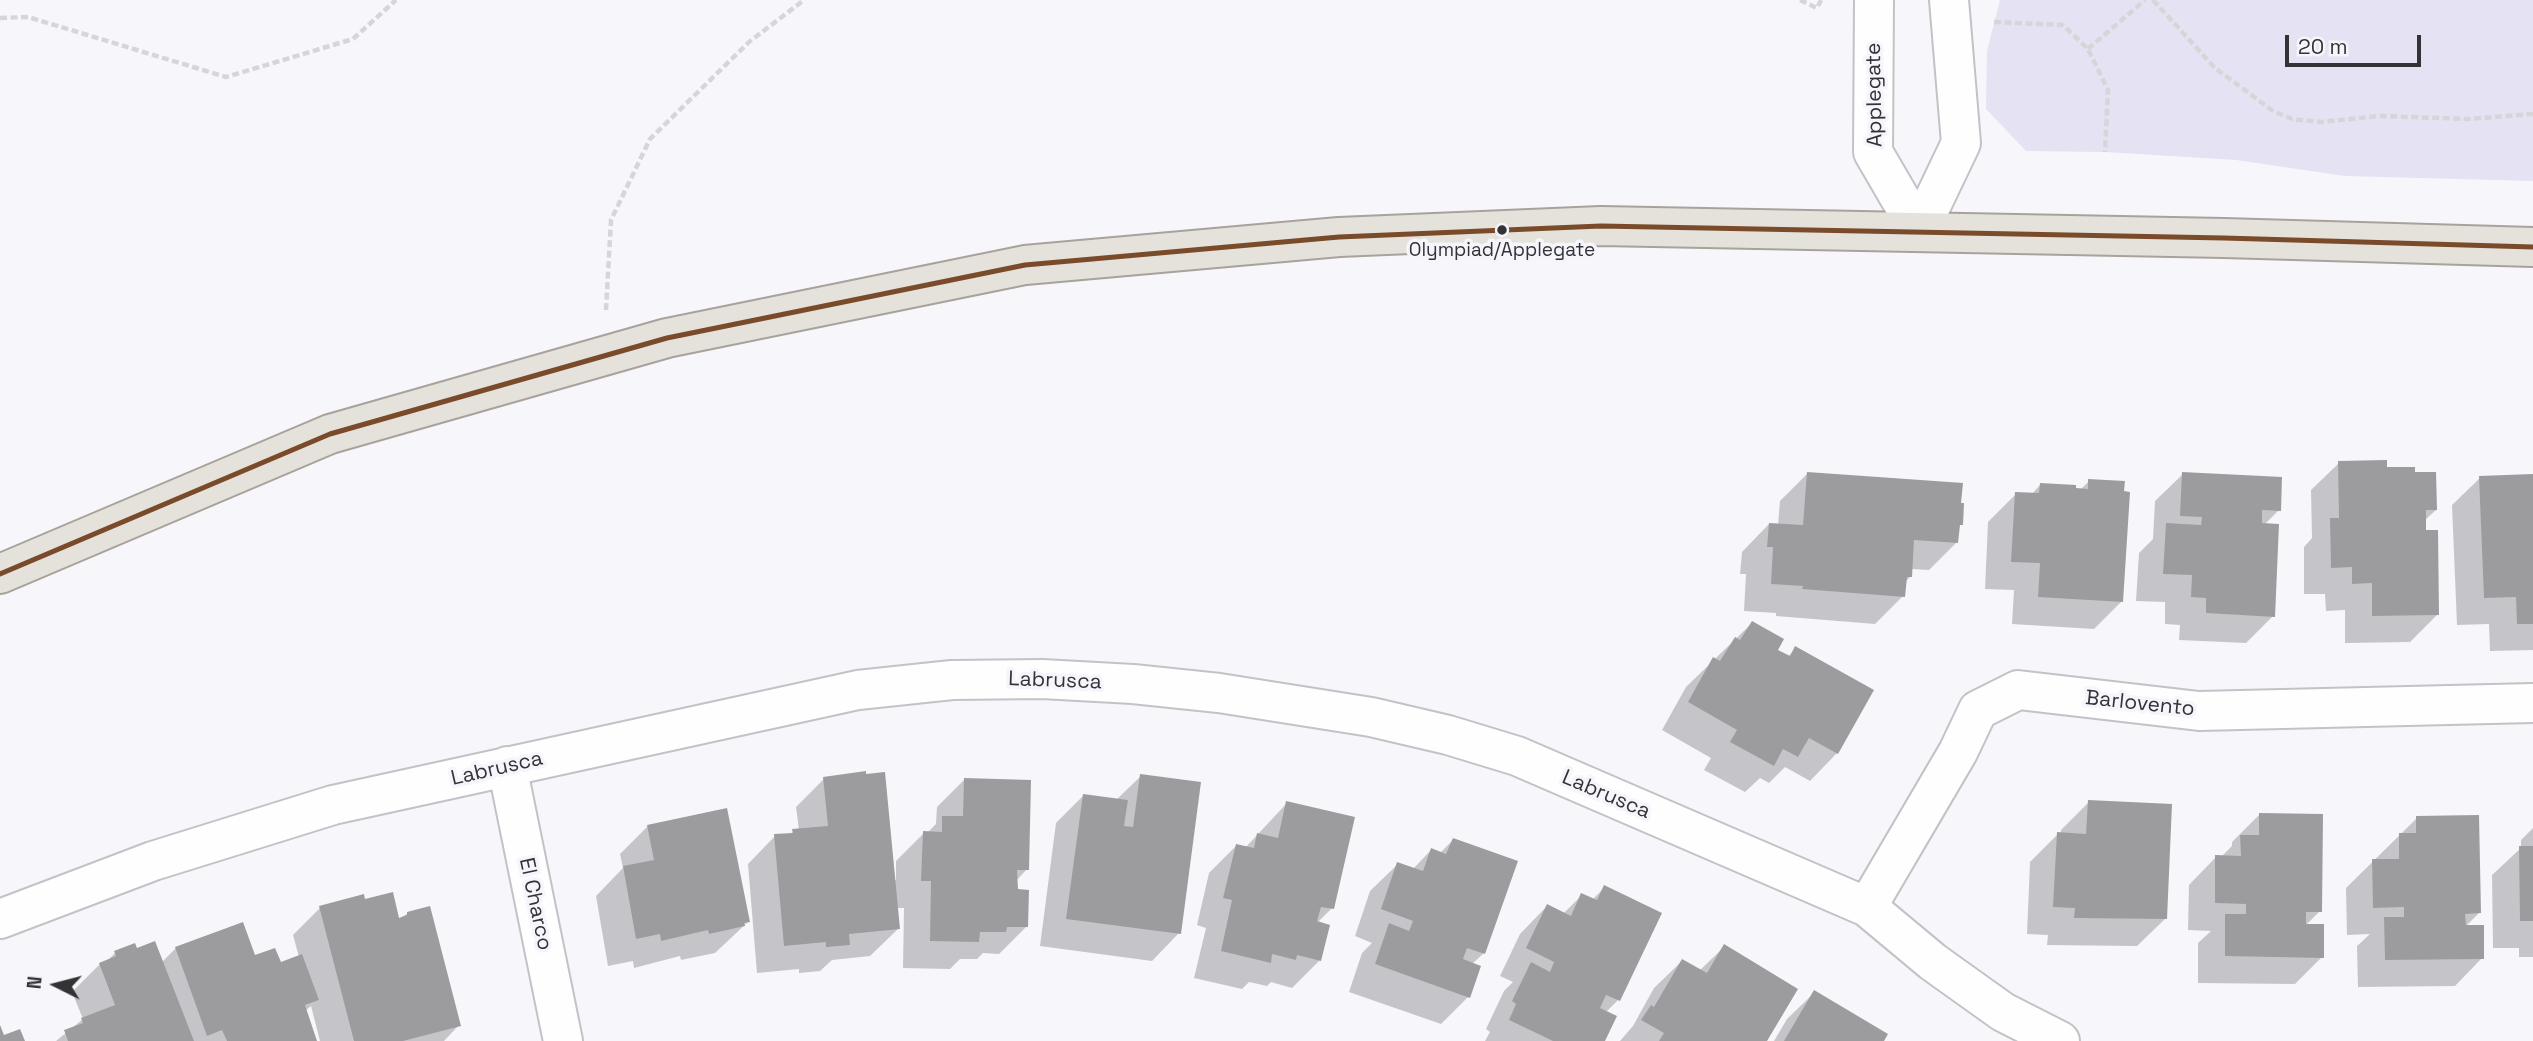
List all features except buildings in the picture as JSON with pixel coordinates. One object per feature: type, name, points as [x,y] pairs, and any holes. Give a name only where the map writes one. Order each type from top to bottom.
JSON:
[{"type":"main road","points":[[0,575],[330,434],[667,338],[1025,265],[1339,237],[1601,226],[2533,247]]},
{"type":"street","name":"Applegate","points":[[1874,0],[1872,152],[1919,232]]},
{"type":"street","points":[[1919,232],[1961,143],[1949,0]]},
{"type":"street","name":"Labrusca","points":[[0,919],[153,860],[320,809],[858,690],[953,680],[1029,679],[1145,685],[1219,693],[1371,718],[1471,742],[1517,757],[1867,907],[1933,962],[1993,1004],[2060,1041]]},
{"type":"street","name":"Barlovento","points":[[1867,907],[1958,752],[1978,710],[2018,690],[2199,711],[2533,703]]},
{"type":"street","name":"El Charco","points":[[507,766],[563,1041]]},
{"type":"path","points":[[0,18],[28,18],[226,76],[353,39],[396,0]]},
{"type":"path","points":[[604,356],[611,220],[650,139],[749,42],[804,0]]},
{"type":"path","points":[[1800,0],[1817,8],[1821,0]]},
{"type":"path","points":[[2088,49],[2145,0]]},
{"type":"path","points":[[2153,0],[2216,68],[2273,111],[2292,119],[2321,122],[2379,116],[2469,119],[2533,114]]},
{"type":"path","points":[[1994,22],[2063,25],[2088,49],[2108,90],[2105,152]]},
{"type":"shaded area","points":[[2000,0],[2533,0],[2533,181],[2345,176],[2236,160],[2105,152],[2026,151],[1986,109],[1987,51]]},
{"type":"transit line","points":[[0,574],[330,434],[667,338],[1025,265],[1339,237],[1601,226],[2533,247]]},
{"type":"place","name":"Olympiad/Applegate","points":[[1502,230]]}]
